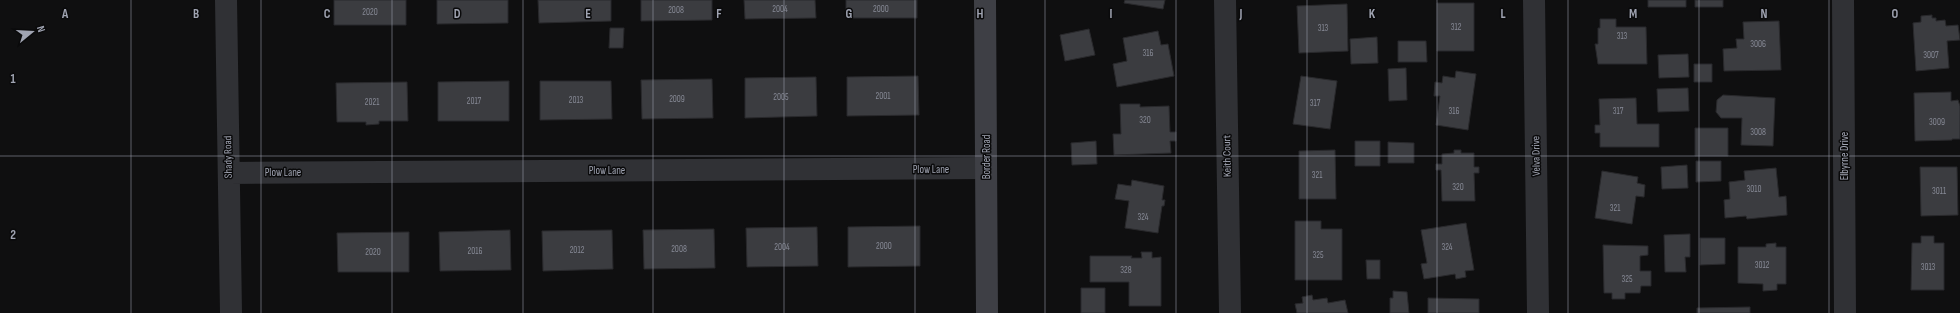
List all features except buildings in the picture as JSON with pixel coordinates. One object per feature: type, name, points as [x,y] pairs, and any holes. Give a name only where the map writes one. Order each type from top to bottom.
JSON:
[{"type":"street","name":"Shady Road","points":[[226,0],[231,313]]},
{"type":"street","name":"Border Road","points":[[985,0],[987,313]]},
{"type":"street","name":"Keith Court","points":[[1225,0],[1230,313]]},
{"type":"street","name":"Velva Drive","points":[[1534,0],[1538,313]]},
{"type":"street","name":"Elbyrne Drive","points":[[1843,0],[1845,313]]},
{"type":"street","name":"Plow Lane","points":[[229,173],[986,168]]}]
